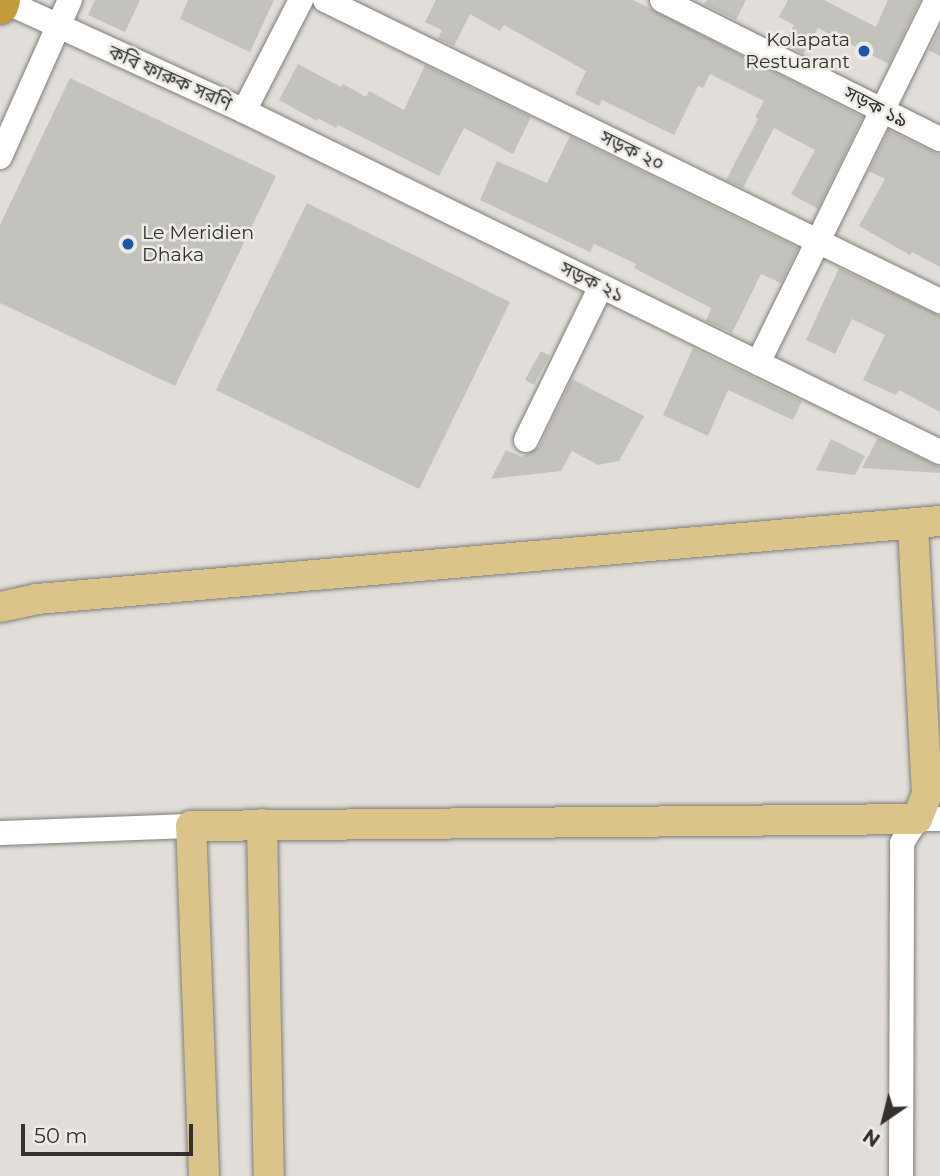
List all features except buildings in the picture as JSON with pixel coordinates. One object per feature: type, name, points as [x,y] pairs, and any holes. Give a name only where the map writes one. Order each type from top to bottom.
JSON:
[{"type":"highway","points":[[0,6],[2,0]]},
{"type":"main road","points":[[0,607],[37,599],[927,522],[928,819],[191,826],[204,1176]]},
{"type":"main road","points":[[262,824],[269,1176]]},
{"type":"street","name":"কবি ফারুক সরণি","points":[[2,0],[57,28],[244,111],[301,0]]},
{"type":"street","points":[[0,157],[70,0]]},
{"type":"street","name":"সড়ক ২০","points":[[325,0],[940,302]]},
{"type":"street","name":"সড়ক ১৯","points":[[662,0],[940,139]]},
{"type":"street","points":[[758,363],[937,0]]},
{"type":"street","name":"সড়ক ২১","points":[[244,111],[940,452]]},
{"type":"street","points":[[526,440],[601,286]]},
{"type":"street","points":[[901,1176],[902,843],[928,819]]},
{"type":"street","points":[[0,833],[191,826]]},
{"type":"place","name":"Kolapata Restuarant","points":[[864,51]]},
{"type":"place","name":"Le Meridien Dhaka","points":[[128,244]]}]
